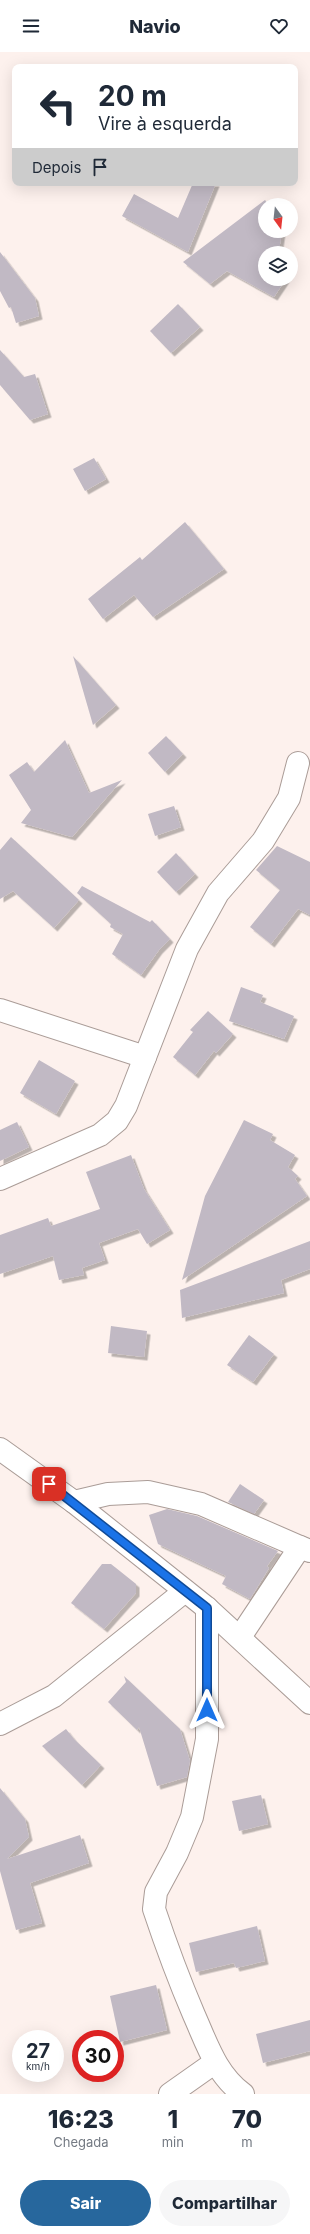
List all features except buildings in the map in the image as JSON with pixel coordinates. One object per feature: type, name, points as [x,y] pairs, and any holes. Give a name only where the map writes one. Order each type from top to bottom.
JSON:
[{"type":"street","points":[[0,1179],[100,1135],[117,1121],[126,1106],[146,1057],[187,949],[218,893],[263,841],[290,798],[298,763]]},
{"type":"street","points":[[0,1010],[146,1057]]},
{"type":"street","points":[[0,1449],[74,1502],[207,1608],[310,1703]]},
{"type":"street","points":[[74,1502],[108,1494],[148,1492],[201,1504],[305,1549],[240,1637]]},
{"type":"street","points":[[0,1724],[54,1696],[184,1591]]},
{"type":"street","points":[[207,1608],[207,1739],[192,1817],[177,1853],[156,1892],[154,1909],[174,1968],[214,2063],[230,2084],[243,2094]]},
{"type":"street","points":[[170,2094],[214,2063]]},
{"type":"route","points":[[49,1484],[74,1502],[207,1608],[207,1710]]}]
